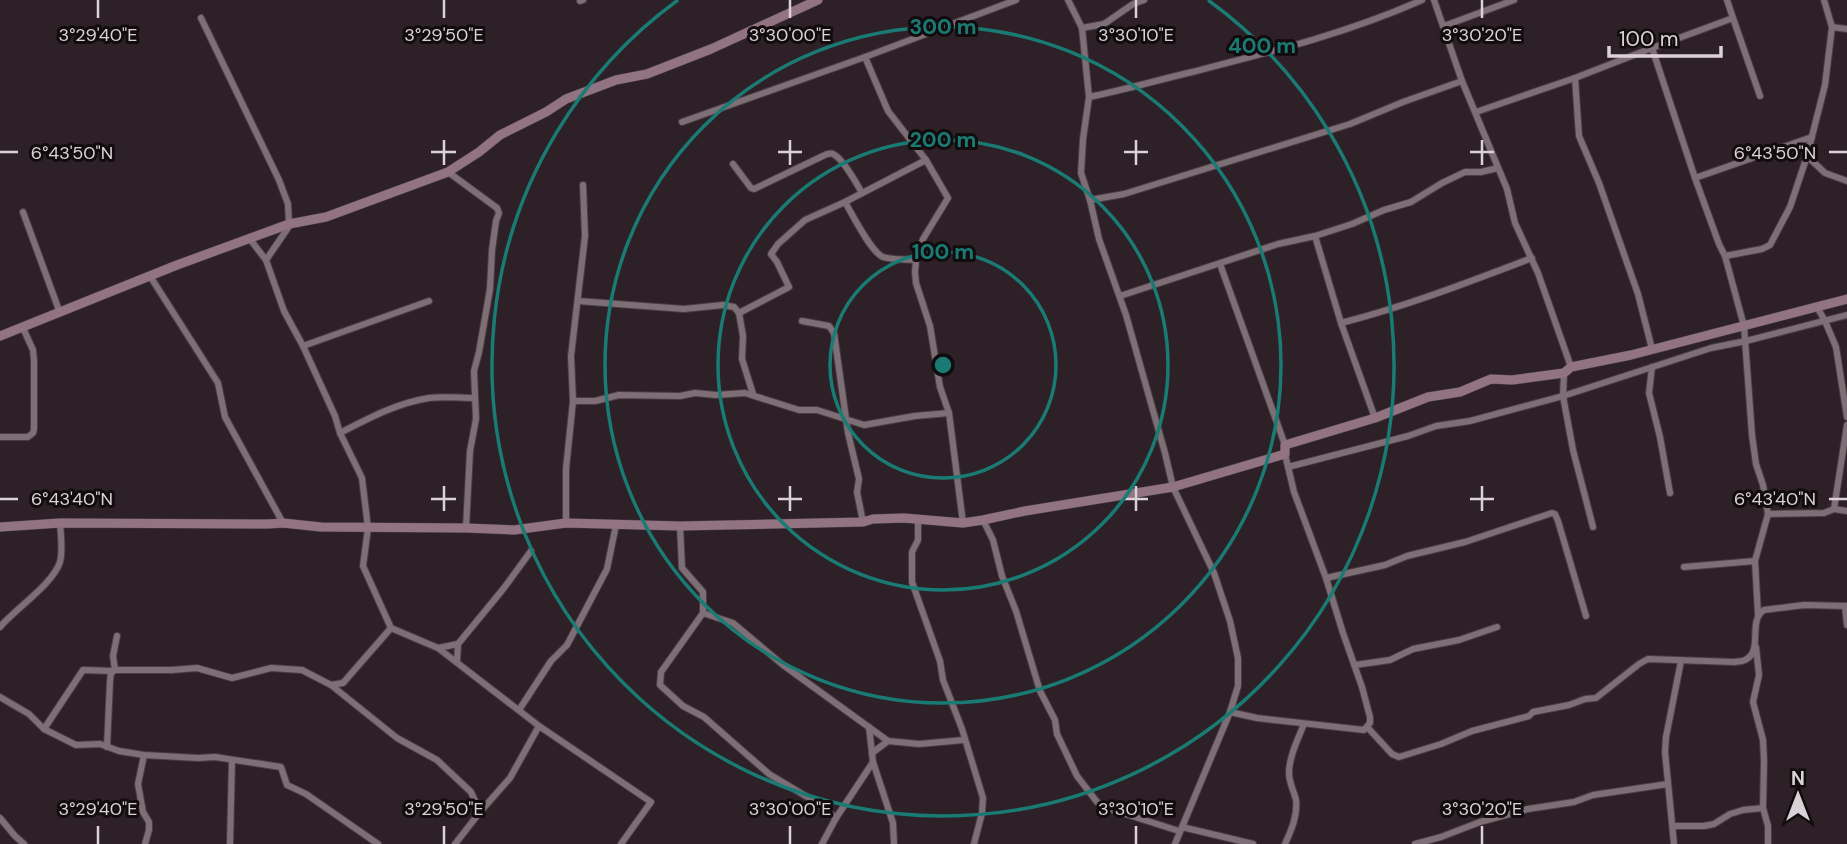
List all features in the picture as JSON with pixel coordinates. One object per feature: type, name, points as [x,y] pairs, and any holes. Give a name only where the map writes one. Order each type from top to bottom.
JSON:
[{"type":"street","points":[[0,336],[290,223],[326,217],[448,172],[500,135],[566,99],[616,80],[647,74],[711,49],[818,0]]},
{"type":"street","points":[[682,122],[1016,0]]},
{"type":"street","points":[[1068,0],[1082,28],[1089,97],[1081,173],[1099,239],[1120,296],[1173,487],[1214,573],[1230,621],[1238,658],[1238,686],[1230,712],[1175,844]]},
{"type":"street","points":[[1082,28],[1104,24],[1144,0]]},
{"type":"street","points":[[1089,97],[1259,56],[1335,34],[1422,0]]},
{"type":"street","points":[[1434,0],[1462,81],[1507,189],[1515,223],[1532,258],[1568,370],[1563,396],[1573,450],[1593,527]]},
{"type":"street","points":[[1444,26],[1514,0]]},
{"type":"street","points":[[1727,0],[1760,96]]},
{"type":"street","points":[[1725,256],[1770,245],[1790,207],[1807,156],[1825,85],[1832,27],[1824,0]]},
{"type":"street","points":[[201,18],[288,204],[290,223],[266,260]]},
{"type":"street","points":[[1476,112],[1576,78],[1733,18]]},
{"type":"street","points":[[1832,27],[1847,29]]},
{"type":"street","points":[[1652,48],[1695,178],[1725,256],[1744,327],[1752,435],[1768,514],[1755,561],[1758,614],[1755,642],[1759,675],[1753,702],[1763,740],[1763,808],[1768,826],[1768,844]]},
{"type":"street","points":[[865,57],[888,111],[926,160],[948,198],[923,239],[915,272],[930,326],[940,387],[949,413],[963,523]]},
{"type":"street","points":[[1576,78],[1580,136],[1638,294],[1652,349]]},
{"type":"street","points":[[1090,200],[1124,194],[1350,124],[1462,81]]},
{"type":"street","points":[[1695,178],[1812,137]]},
{"type":"street","points":[[733,164],[754,189],[832,153],[862,193]]},
{"type":"street","points":[[1807,156],[1825,173],[1847,181]]},
{"type":"street","points":[[739,313],[789,287],[771,254],[778,244],[805,220],[926,160]]},
{"type":"street","points":[[1120,296],[1278,244],[1352,224],[1384,209],[1411,202],[1465,172],[1498,168]]},
{"type":"street","points":[[448,172],[497,208],[499,213],[492,250],[490,289],[480,352],[474,372],[476,419],[470,451],[466,527]]},
{"type":"street","points":[[566,523],[566,469],[573,401],[571,356],[585,236],[583,185]]},
{"type":"street","points":[[845,202],[877,254],[884,258],[916,260]]},
{"type":"street","points":[[23,212],[60,313]]},
{"type":"street","points":[[1315,236],[1341,323],[1375,418]]},
{"type":"street","points":[[249,239],[266,260],[284,311],[303,346],[362,478],[368,527],[363,566],[391,628],[438,648],[539,726],[651,802],[621,844]]},
{"type":"street","points":[[1341,323],[1433,295],[1532,258]]},
{"type":"street","points":[[1220,264],[1285,449],[1294,492],[1355,665],[1370,717],[1368,728]]},
{"type":"street","points":[[150,276],[218,383],[225,417],[283,523]]},
{"type":"street","points":[[0,527],[60,523],[283,523],[321,527],[466,527],[514,530],[566,523],[680,526],[863,522],[873,519],[918,518],[963,523],[1173,487],[1375,418],[1428,397],[1460,392],[1491,379],[1512,380],[1568,370],[1847,299]]},
{"type":"street","points":[[303,346],[429,301]]},
{"type":"street","points":[[578,301],[684,309],[723,304],[734,307],[739,313],[743,336],[742,359],[753,394]]},
{"type":"street","points":[[1817,307],[1836,346],[1847,417]]},
{"type":"street","points":[[1288,467],[1408,436],[1436,426],[1470,421],[1563,396],[1711,348],[1847,315]]},
{"type":"street","points":[[802,321],[832,329],[859,479],[857,492],[863,522]]},
{"type":"street","points":[[0,437],[29,437],[34,429],[33,350],[23,328]]},
{"type":"street","points":[[1653,367],[1649,393],[1670,493]]},
{"type":"street","points":[[573,401],[595,401],[619,394],[753,394],[799,410],[817,410],[864,425],[949,413]]},
{"type":"street","points":[[340,433],[390,408],[431,397],[474,398]]},
{"type":"street","points":[[1834,509],[1847,425]]},
{"type":"street","points":[[1768,514],[1824,513],[1834,509],[1847,511]]},
{"type":"street","points":[[1326,578],[1385,565],[1407,556],[1465,542],[1552,513],[1558,521],[1586,616]]},
{"type":"street","points":[[918,518],[918,540],[912,552],[912,582],[983,798],[974,844]]},
{"type":"street","points":[[983,520],[993,540],[1002,576],[1016,611],[1040,691],[1055,720],[1057,734],[1076,776],[1097,802],[1113,810],[1181,829],[1254,844]]},
{"type":"street","points":[[0,627],[55,571],[61,559],[60,523]]},
{"type":"street","points":[[519,710],[551,661],[567,645],[607,569],[616,525]]},
{"type":"street","points":[[680,526],[682,568],[703,592],[703,613],[661,672],[660,685],[683,706],[704,717],[769,774],[819,804],[836,818]]},
{"type":"street","points":[[457,662],[458,644],[531,551]]},
{"type":"street","points":[[1684,567],[1755,561]]},
{"type":"street","points":[[1758,614],[1764,610],[1804,605],[1846,606],[1847,625]]},
{"type":"street","points":[[703,613],[733,623],[783,665],[888,741],[919,744],[964,740]]},
{"type":"street","points":[[1355,665],[1390,660],[1413,649],[1459,640],[1497,627]]},
{"type":"street","points":[[331,685],[343,684],[391,628]]},
{"type":"street","points":[[107,747],[108,707],[117,636]]},
{"type":"street","points":[[1368,728],[1392,754],[1399,757],[1472,731],[1529,716],[1533,712],[1596,698],[1647,659],[1734,662],[1750,656],[1755,642]]},
{"type":"street","points":[[438,648],[458,644]]},
{"type":"street","points":[[1674,844],[1665,752],[1681,661]]},
{"type":"street","points":[[44,729],[83,670],[197,668],[232,678],[271,668],[302,670],[331,685],[397,738],[437,760],[471,792],[480,812]]},
{"type":"street","points":[[0,697],[29,714],[44,729],[76,745],[100,744],[130,754],[215,757],[281,767],[287,785],[306,794],[378,844]]},
{"type":"street","points":[[1230,712],[1304,724],[1364,730],[1368,728]]},
{"type":"street","points":[[1285,844],[1296,807],[1289,781],[1289,769],[1304,724]]},
{"type":"street","points":[[455,844],[510,778],[539,726]]},
{"type":"street","points":[[869,727],[873,762],[892,823],[894,844]]},
{"type":"street","points":[[872,753],[888,741]]},
{"type":"street","points":[[144,755],[138,785],[141,803],[149,822],[145,844]]},
{"type":"street","points":[[230,844],[232,760]]},
{"type":"street","points":[[822,844],[873,762]]},
{"type":"street","points":[[1415,844],[1480,822],[1528,810],[1574,802],[1593,795],[1668,784]]},
{"type":"street","points":[[1673,826],[1714,824],[1730,814],[1763,808]]},
{"type":"street","points":[[0,818],[24,844]]}]
